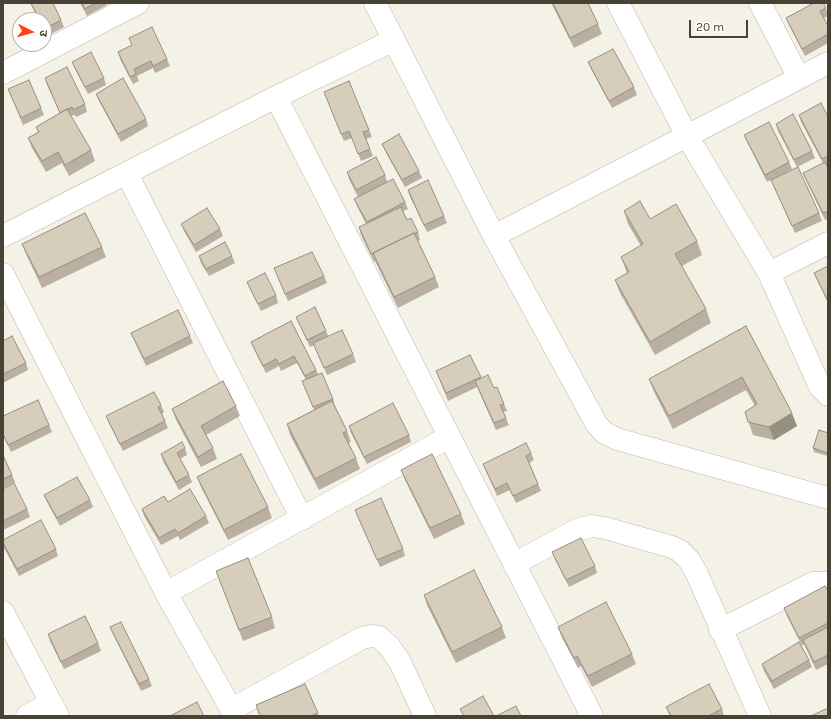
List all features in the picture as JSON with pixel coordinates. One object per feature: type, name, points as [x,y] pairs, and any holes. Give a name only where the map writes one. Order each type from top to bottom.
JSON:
[{"type":"street","points":[[3,73],[138,3]]},
{"type":"street","points":[[375,3],[494,236],[597,425],[605,433],[617,439],[828,498]]},
{"type":"street","points":[[618,3],[687,136],[769,273],[820,387],[828,395]]},
{"type":"street","points":[[760,3],[799,78]]},
{"type":"street","points":[[3,236],[276,97],[394,40]]},
{"type":"street","points":[[494,236],[828,63]]},
{"type":"street","points":[[276,97],[592,716]]},
{"type":"street","points":[[127,174],[302,519]]},
{"type":"street","points":[[769,273],[828,243]]},
{"type":"street","points":[[3,274],[166,593],[233,712],[362,638],[372,636],[379,637],[389,646],[400,662],[425,716]]},
{"type":"street","points":[[166,593],[449,437]]},
{"type":"street","points":[[514,564],[577,530],[592,526],[606,528],[672,547],[680,551],[689,560],[760,716]]},
{"type":"street","points":[[720,630],[813,584],[828,583]]},
{"type":"street","points":[[3,612],[54,710],[27,716]]},
{"type":"building","points":[[31,3],[53,3],[61,20],[52,25],[52,12],[36,12]]},
{"type":"building","points":[[82,3],[95,3],[85,9]]},
{"type":"building","points":[[553,3],[588,3],[598,24],[570,38]]},
{"type":"building","points":[[814,3],[823,3],[826,8],[820,11],[828,26],[828,34],[802,49],[786,18]]},
{"type":"building","points":[[152,27],[167,59],[153,66],[151,61],[134,69],[136,74],[130,77],[118,52],[132,45],[129,38]]},
{"type":"building","points":[[613,49],[634,87],[609,101],[588,62]]},
{"type":"building","points":[[91,52],[104,78],[85,87],[72,62]]},
{"type":"building","points":[[67,67],[85,104],[73,110],[72,107],[60,113],[45,78]]},
{"type":"building","points":[[123,78],[146,119],[118,134],[96,94]]},
{"type":"building","points":[[29,80],[41,108],[21,118],[8,89]]},
{"type":"building","points":[[349,81],[369,130],[363,132],[370,149],[358,154],[349,131],[341,134],[324,92]]},
{"type":"building","points":[[821,103],[828,117],[828,156],[822,159],[799,115]]},
{"type":"building","points":[[67,109],[91,150],[65,165],[58,152],[42,161],[28,138],[39,132],[36,127]]},
{"type":"building","points":[[793,114],[812,151],[794,160],[776,124]]},
{"type":"building","points":[[769,122],[789,162],[765,175],[744,135]]},
{"type":"building","points":[[399,134],[419,171],[402,180],[382,144]]},
{"type":"building","points":[[376,157],[385,175],[356,190],[347,172]]},
{"type":"building","points":[[825,162],[828,168],[828,211],[823,213],[803,173]]},
{"type":"building","points":[[798,167],[819,213],[792,226],[771,180]]},
{"type":"building","points":[[393,179],[405,202],[367,222],[354,199]]},
{"type":"building","points":[[428,180],[444,216],[424,225],[408,190]]},
{"type":"building","points":[[640,201],[650,219],[676,204],[697,241],[675,254],[706,309],[650,342],[615,280],[629,272],[621,257],[643,244],[624,211]]},
{"type":"building","points":[[401,207],[407,220],[411,218],[418,232],[371,254],[359,227]]},
{"type":"building","points":[[207,208],[220,229],[194,245],[181,224]]},
{"type":"building","points":[[85,213],[102,247],[39,277],[22,244]]},
{"type":"building","points":[[414,233],[435,277],[394,297],[373,253]]},
{"type":"building","points":[[225,242],[232,256],[206,269],[199,256]]},
{"type":"building","points":[[312,252],[324,276],[285,294],[274,268]]},
{"type":"building","points":[[828,266],[828,301],[814,273]]},
{"type":"building","points":[[265,273],[276,295],[258,304],[247,282]]},
{"type":"building","points":[[315,307],[326,331],[307,340],[296,317]]},
{"type":"building","points":[[178,310],[190,336],[144,359],[131,333]]},
{"type":"building","points":[[291,321],[316,370],[305,376],[294,356],[279,364],[276,359],[263,366],[251,342]]},
{"type":"building","points":[[746,326],[792,413],[769,427],[748,422],[745,412],[757,404],[742,377],[669,416],[649,379]]},
{"type":"building","points":[[342,330],[353,354],[324,368],[313,343]]},
{"type":"building","points":[[12,336],[26,363],[3,374],[3,341]]},
{"type":"building","points":[[470,355],[481,377],[446,393],[436,371]]},
{"type":"building","points":[[322,373],[333,399],[313,407],[302,381]]},
{"type":"building","points":[[488,375],[494,388],[497,387],[504,404],[500,405],[506,418],[494,423],[475,381]]},
{"type":"building","points":[[223,381],[236,406],[201,426],[213,448],[198,457],[172,409]]},
{"type":"building","points":[[154,392],[161,405],[158,407],[165,421],[120,444],[106,416]]},
{"type":"building","points":[[38,400],[49,425],[8,445],[3,434],[3,416]]},
{"type":"building","points":[[332,401],[347,431],[343,433],[356,458],[315,479],[287,424]]},
{"type":"building","points":[[393,403],[409,435],[364,457],[349,426]]},
{"type":"building","points":[[819,430],[828,433],[828,453],[813,448]]},
{"type":"building","points":[[182,442],[185,448],[177,453],[189,475],[176,482],[161,454]]},
{"type":"building","points":[[526,443],[531,453],[526,456],[538,484],[513,496],[507,483],[495,489],[483,464]]},
{"type":"building","points":[[241,454],[268,507],[224,530],[197,477]]},
{"type":"building","points":[[432,454],[461,514],[430,528],[401,470]]},
{"type":"building","points":[[3,455],[12,475],[3,479]]},
{"type":"building","points":[[77,477],[90,500],[57,518],[44,495]]},
{"type":"building","points":[[14,483],[27,509],[3,521],[3,489]]},
{"type":"building","points":[[190,489],[206,516],[178,533],[175,529],[159,538],[142,509],[164,496],[168,502]]},
{"type":"building","points":[[381,498],[403,549],[377,560],[355,510]]},
{"type":"building","points":[[41,520],[56,549],[17,569],[3,543],[3,540]]},
{"type":"building","points":[[581,538],[595,566],[566,580],[552,552]]},
{"type":"building","points":[[248,558],[272,617],[239,630],[216,571]]},
{"type":"building","points":[[474,570],[502,627],[452,652],[424,595]]},
{"type":"building","points":[[825,586],[828,591],[828,623],[799,638],[784,608]]},
{"type":"building","points":[[606,602],[632,654],[588,676],[577,656],[574,658],[558,627]]},
{"type":"building","points":[[85,616],[98,643],[61,662],[48,634]]},
{"type":"building","points":[[121,622],[149,679],[139,684],[110,627]]},
{"type":"building","points":[[828,627],[828,655],[814,662],[803,640]]},
{"type":"building","points":[[799,642],[809,660],[772,681],[762,664]]},
{"type":"building","points":[[305,684],[318,713],[311,716],[260,716],[256,705]]},
{"type":"building","points":[[709,684],[722,709],[708,716],[671,716],[666,707]]},
{"type":"building","points":[[483,696],[494,716],[464,716],[460,709]]},
{"type":"building","points":[[197,702],[204,716],[170,716]]},
{"type":"building","points":[[516,706],[521,716],[496,716]]},
{"type":"building","points":[[828,708],[828,716],[811,716]]}]
